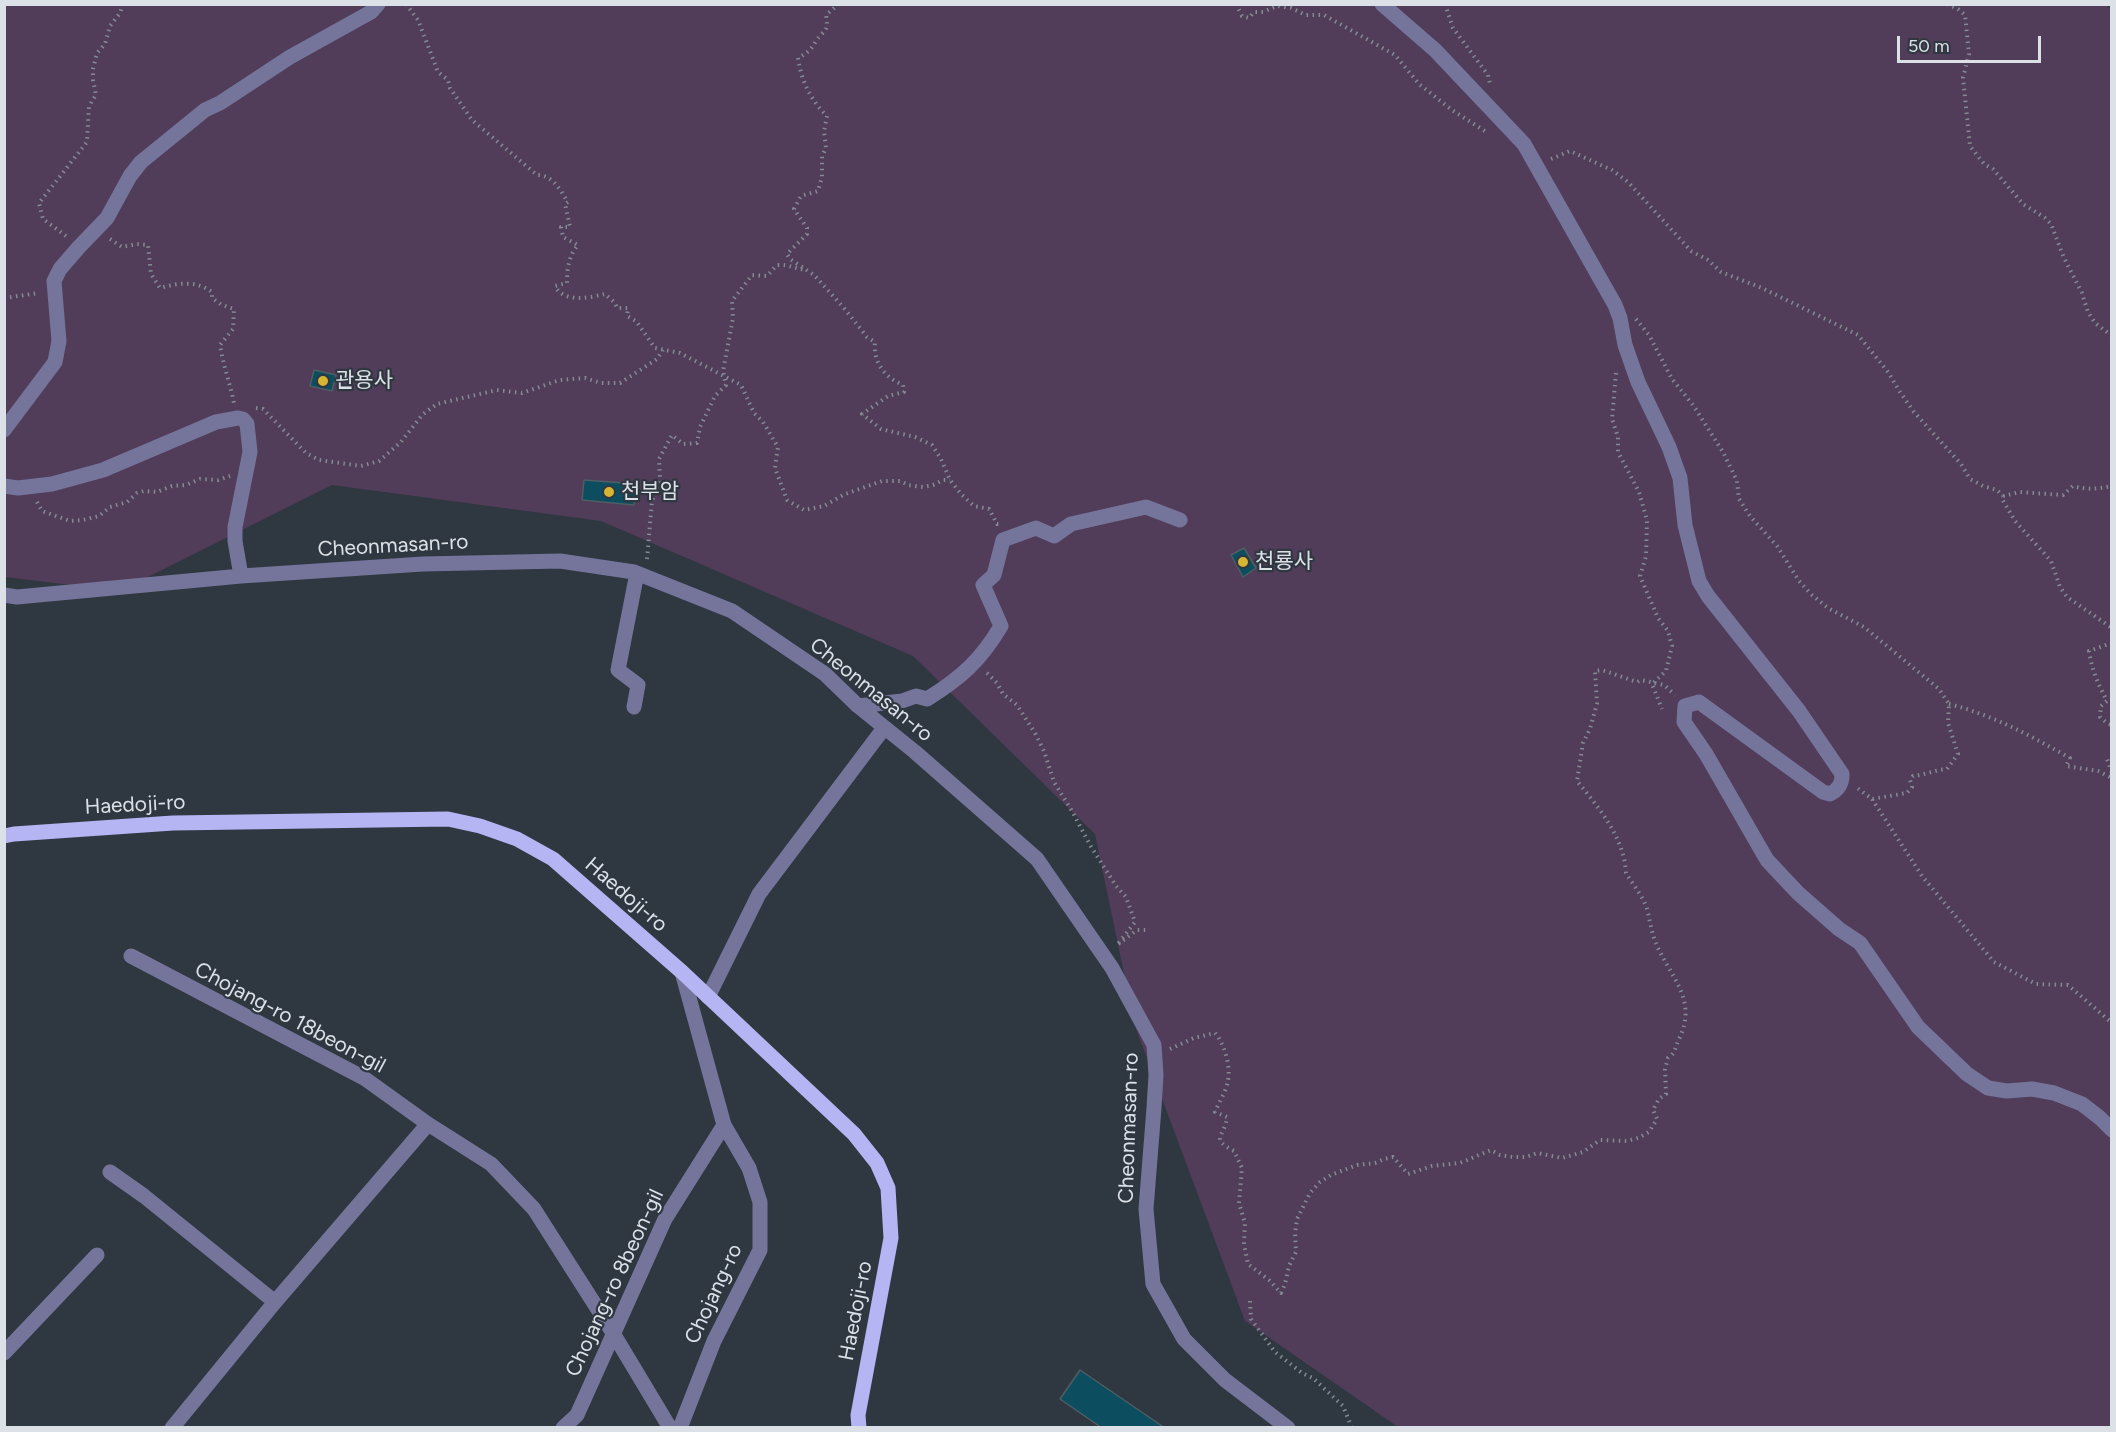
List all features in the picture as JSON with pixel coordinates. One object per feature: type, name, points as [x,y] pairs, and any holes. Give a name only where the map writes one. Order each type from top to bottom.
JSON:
[{"type":"main road","name":"Haedoji-ro","points":[[4,836],[173,823],[448,819],[480,826],[517,839],[553,859],[682,972],[854,1134],[877,1163],[888,1188],[891,1238],[861,1394],[859,1428]]},
{"type":"street","points":[[4,430],[55,362],[59,340],[54,281],[60,269],[102,226],[130,176],[141,162],[205,110],[220,103],[290,57],[370,12],[378,4]]},
{"type":"street","points":[[1382,4],[1436,50],[1524,144],[1615,305],[1625,345],[1638,382],[1669,447],[1680,478],[1685,525],[1699,581],[1708,596],[1799,711],[1842,774],[1842,781],[1837,790],[1830,794],[1823,792],[1699,702],[1685,706],[1684,722],[1706,754],[1767,860],[1806,901],[1839,929],[1860,942],[1918,1027],[1967,1074],[1988,1088],[2007,1091],[2032,1089],[2054,1093],[2082,1104],[2112,1130]]},
{"type":"street","points":[[4,486],[27,487],[52,484],[103,470],[239,410],[247,424],[250,452],[236,527],[235,541],[241,576]]},
{"type":"street","points":[[858,706],[902,701],[915,696],[927,699],[954,683],[975,663],[1001,626],[983,585],[994,575],[1002,540],[1036,528],[1054,536],[1071,524],[1146,507],[1180,520]]},
{"type":"street","name":"Cheonmasan-ro","points":[[4,595],[17,597],[241,576],[423,564],[560,561],[643,576],[732,611],[825,674],[858,706],[1037,859],[1112,968],[1154,1045],[1155,1051],[1154,1108],[1146,1209],[1153,1284],[1184,1339],[1225,1380],[1288,1428]]},
{"type":"street","points":[[634,707],[638,685],[618,670],[643,576]]},
{"type":"street","points":[[708,997],[759,894],[885,728]]},
{"type":"street","name":"Chojang-ro 18beon-gil","points":[[130,956],[364,1078],[428,1124],[491,1164],[534,1209],[670,1428]]},
{"type":"street","name":"Chojang-ro","points":[[680,1428],[714,1341],[760,1250],[760,1202],[749,1168],[724,1125],[682,972]]},
{"type":"street","points":[[172,1428],[275,1302],[428,1124]]},
{"type":"street","name":"Chojang-ro 8beon-gil","points":[[563,1428],[577,1415],[665,1219],[724,1125]]},
{"type":"street","points":[[110,1172],[144,1196],[275,1302]]},
{"type":"street","points":[[4,1353],[97,1255]]},
{"type":"path","points":[[79,248],[76,242],[43,219],[39,202],[87,142],[89,106],[96,95],[93,69],[97,53],[105,44],[110,26],[120,14],[123,4]]},
{"type":"path","points":[[406,4],[418,20],[438,72],[448,80],[450,88],[472,120],[537,175],[544,175],[555,182],[568,202],[565,204],[570,227],[561,227],[563,237],[578,245],[573,251],[568,266],[567,283],[555,286],[559,293],[576,298],[605,294],[617,308],[628,308],[627,315],[636,321],[655,348],[680,353],[741,385],[754,413],[763,422],[778,447],[776,468],[787,500],[804,510],[824,506],[845,494],[882,481],[923,487],[950,480]]},
{"type":"path","points":[[839,4],[826,15],[827,24],[824,34],[817,40],[813,49],[798,58],[800,70],[814,103],[827,116],[824,131],[826,148],[822,156],[822,177],[818,191],[801,196],[794,209],[807,228],[807,234],[787,254],[790,260],[814,275],[867,338],[875,342],[874,355],[880,365],[891,380],[903,385],[904,392],[888,396],[862,414],[881,429],[915,437],[932,445],[950,480],[974,506],[989,509],[997,524],[1018,527],[1019,534]]},
{"type":"path","points":[[1236,4],[1242,16],[1249,18],[1254,12],[1263,12],[1277,6],[1291,8],[1306,15],[1324,15],[1395,55],[1419,84],[1452,110],[1495,137]]},
{"type":"path","points":[[1446,4],[1453,28],[1488,75],[1496,115]]},
{"type":"path","points":[[1947,4],[1965,15],[1969,54],[1963,78],[1970,146],[1984,164],[1993,169],[2023,204],[2051,224],[2064,258],[2082,293],[2088,312],[2095,323],[2112,336]]},
{"type":"path","points":[[1543,180],[1546,162],[1570,151],[1612,170],[1628,182],[1691,251],[1708,260],[1721,272],[1762,288],[1858,335],[1888,372],[1914,412],[1961,464],[1970,479],[1997,490],[2003,496],[2002,500],[2015,521],[2051,561],[2060,587],[2067,597],[2112,628]]},
{"type":"path","points":[[102,226],[110,239],[122,247],[137,244],[148,245],[151,274],[160,288],[181,282],[206,288],[212,292],[212,298],[234,309],[233,329],[220,345],[222,364],[239,410]]},
{"type":"path","points":[[643,576],[652,501],[660,478],[659,459],[672,435],[683,444],[697,443],[700,427],[715,396],[726,385],[724,377],[733,318],[732,301],[752,275],[767,276],[777,265],[789,264],[797,269],[807,270]]},
{"type":"path","points":[[4,298],[21,295],[34,296],[47,290],[54,292]]},
{"type":"path","points":[[1615,305],[1621,304],[1645,329],[1672,379],[1693,405],[1722,452],[1737,481],[1740,499],[1750,516],[1777,546],[1799,580],[1828,608],[1864,627],[1881,640],[1940,689],[1949,704],[1948,723],[1958,754],[1947,769],[1928,771],[1913,776],[1910,780],[1912,787],[1907,793],[1872,799]]},
{"type":"path","points":[[253,408],[263,409],[306,453],[333,463],[361,466],[379,461],[401,442],[422,415],[437,405],[497,390],[522,393],[561,380],[585,378],[601,383],[620,383],[657,359],[663,350]]},
{"type":"path","points":[[1616,369],[1617,385],[1613,397],[1612,419],[1618,437],[1618,453],[1639,492],[1647,520],[1646,556],[1640,576],[1658,618],[1668,631],[1672,646],[1665,671],[1652,684],[1662,709]]},
{"type":"path","points":[[27,487],[42,511],[70,521],[99,516],[110,507],[127,502],[137,493],[144,491],[157,492],[201,479],[218,480],[245,472]]},
{"type":"path","points":[[2003,496],[2020,492],[2063,495],[2073,486],[2099,489],[2112,486]]},
{"type":"path","points":[[2112,644],[2089,651],[2092,670],[2096,674],[2107,701],[2101,706],[2100,717],[2112,725]]},
{"type":"path","points":[[975,663],[990,675],[1003,694],[1017,705],[1027,720],[1044,751],[1054,782],[1090,845],[1116,886],[1126,897],[1135,922],[1117,945],[1137,930],[1146,930]]},
{"type":"path","points":[[1155,1051],[1163,1052],[1194,1038],[1215,1033],[1221,1040],[1228,1067],[1228,1080],[1215,1112],[1227,1117],[1221,1133],[1221,1143],[1234,1151],[1242,1168],[1239,1203],[1245,1223],[1245,1255],[1248,1264],[1269,1280],[1281,1293],[1296,1252],[1297,1219],[1310,1192],[1331,1175],[1357,1165],[1375,1163],[1384,1158],[1393,1157],[1408,1174],[1432,1166],[1460,1163],[1491,1150],[1500,1155],[1513,1157],[1526,1157],[1537,1153],[1562,1158],[1583,1152],[1600,1140],[1626,1141],[1649,1132],[1657,1119],[1653,1110],[1659,1099],[1666,1095],[1665,1069],[1668,1058],[1674,1053],[1682,1032],[1685,1012],[1682,990],[1656,943],[1647,910],[1626,873],[1626,866],[1615,834],[1604,814],[1577,781],[1583,743],[1590,729],[1597,703],[1595,671],[1602,670],[1637,682],[1664,685],[1685,706]]},
{"type":"path","points":[[1949,704],[1996,718],[2042,742],[2070,758],[2066,766],[2098,771],[2112,778]]},
{"type":"path","points":[[2112,757],[2107,759],[2112,772]]},
{"type":"path","points":[[1842,774],[1872,799],[1922,876],[1994,962],[2036,984],[2068,985],[2112,1023]]},
{"type":"path","points":[[1250,1301],[1251,1319],[1275,1352],[1302,1373],[1313,1378],[1343,1407],[1352,1428]]},
{"type":"shaded area","points":[[5,5],[2107,5],[2112,12],[2111,1427],[1398,1427],[1245,1321],[1135,1026],[1095,834],[913,656],[601,521],[332,485],[120,591],[5,577]]},
{"type":"building","name":"관용사","points":[[314,370],[336,375],[332,391],[310,386]]},
{"type":"building","name":"천부암","points":[[584,480],[636,484],[634,505],[582,500]]},
{"type":"building","name":"천룡사","points":[[1244,548],[1256,568],[1243,577],[1231,555]]},
{"type":"building","points":[[1080,1370],[1165,1428],[1102,1428],[1060,1399]]},
{"type":"place","name":"관용사","points":[[323,381]]},
{"type":"place","name":"천부암","points":[[609,492]]},
{"type":"place","name":"천룡사","points":[[1243,562]]}]
